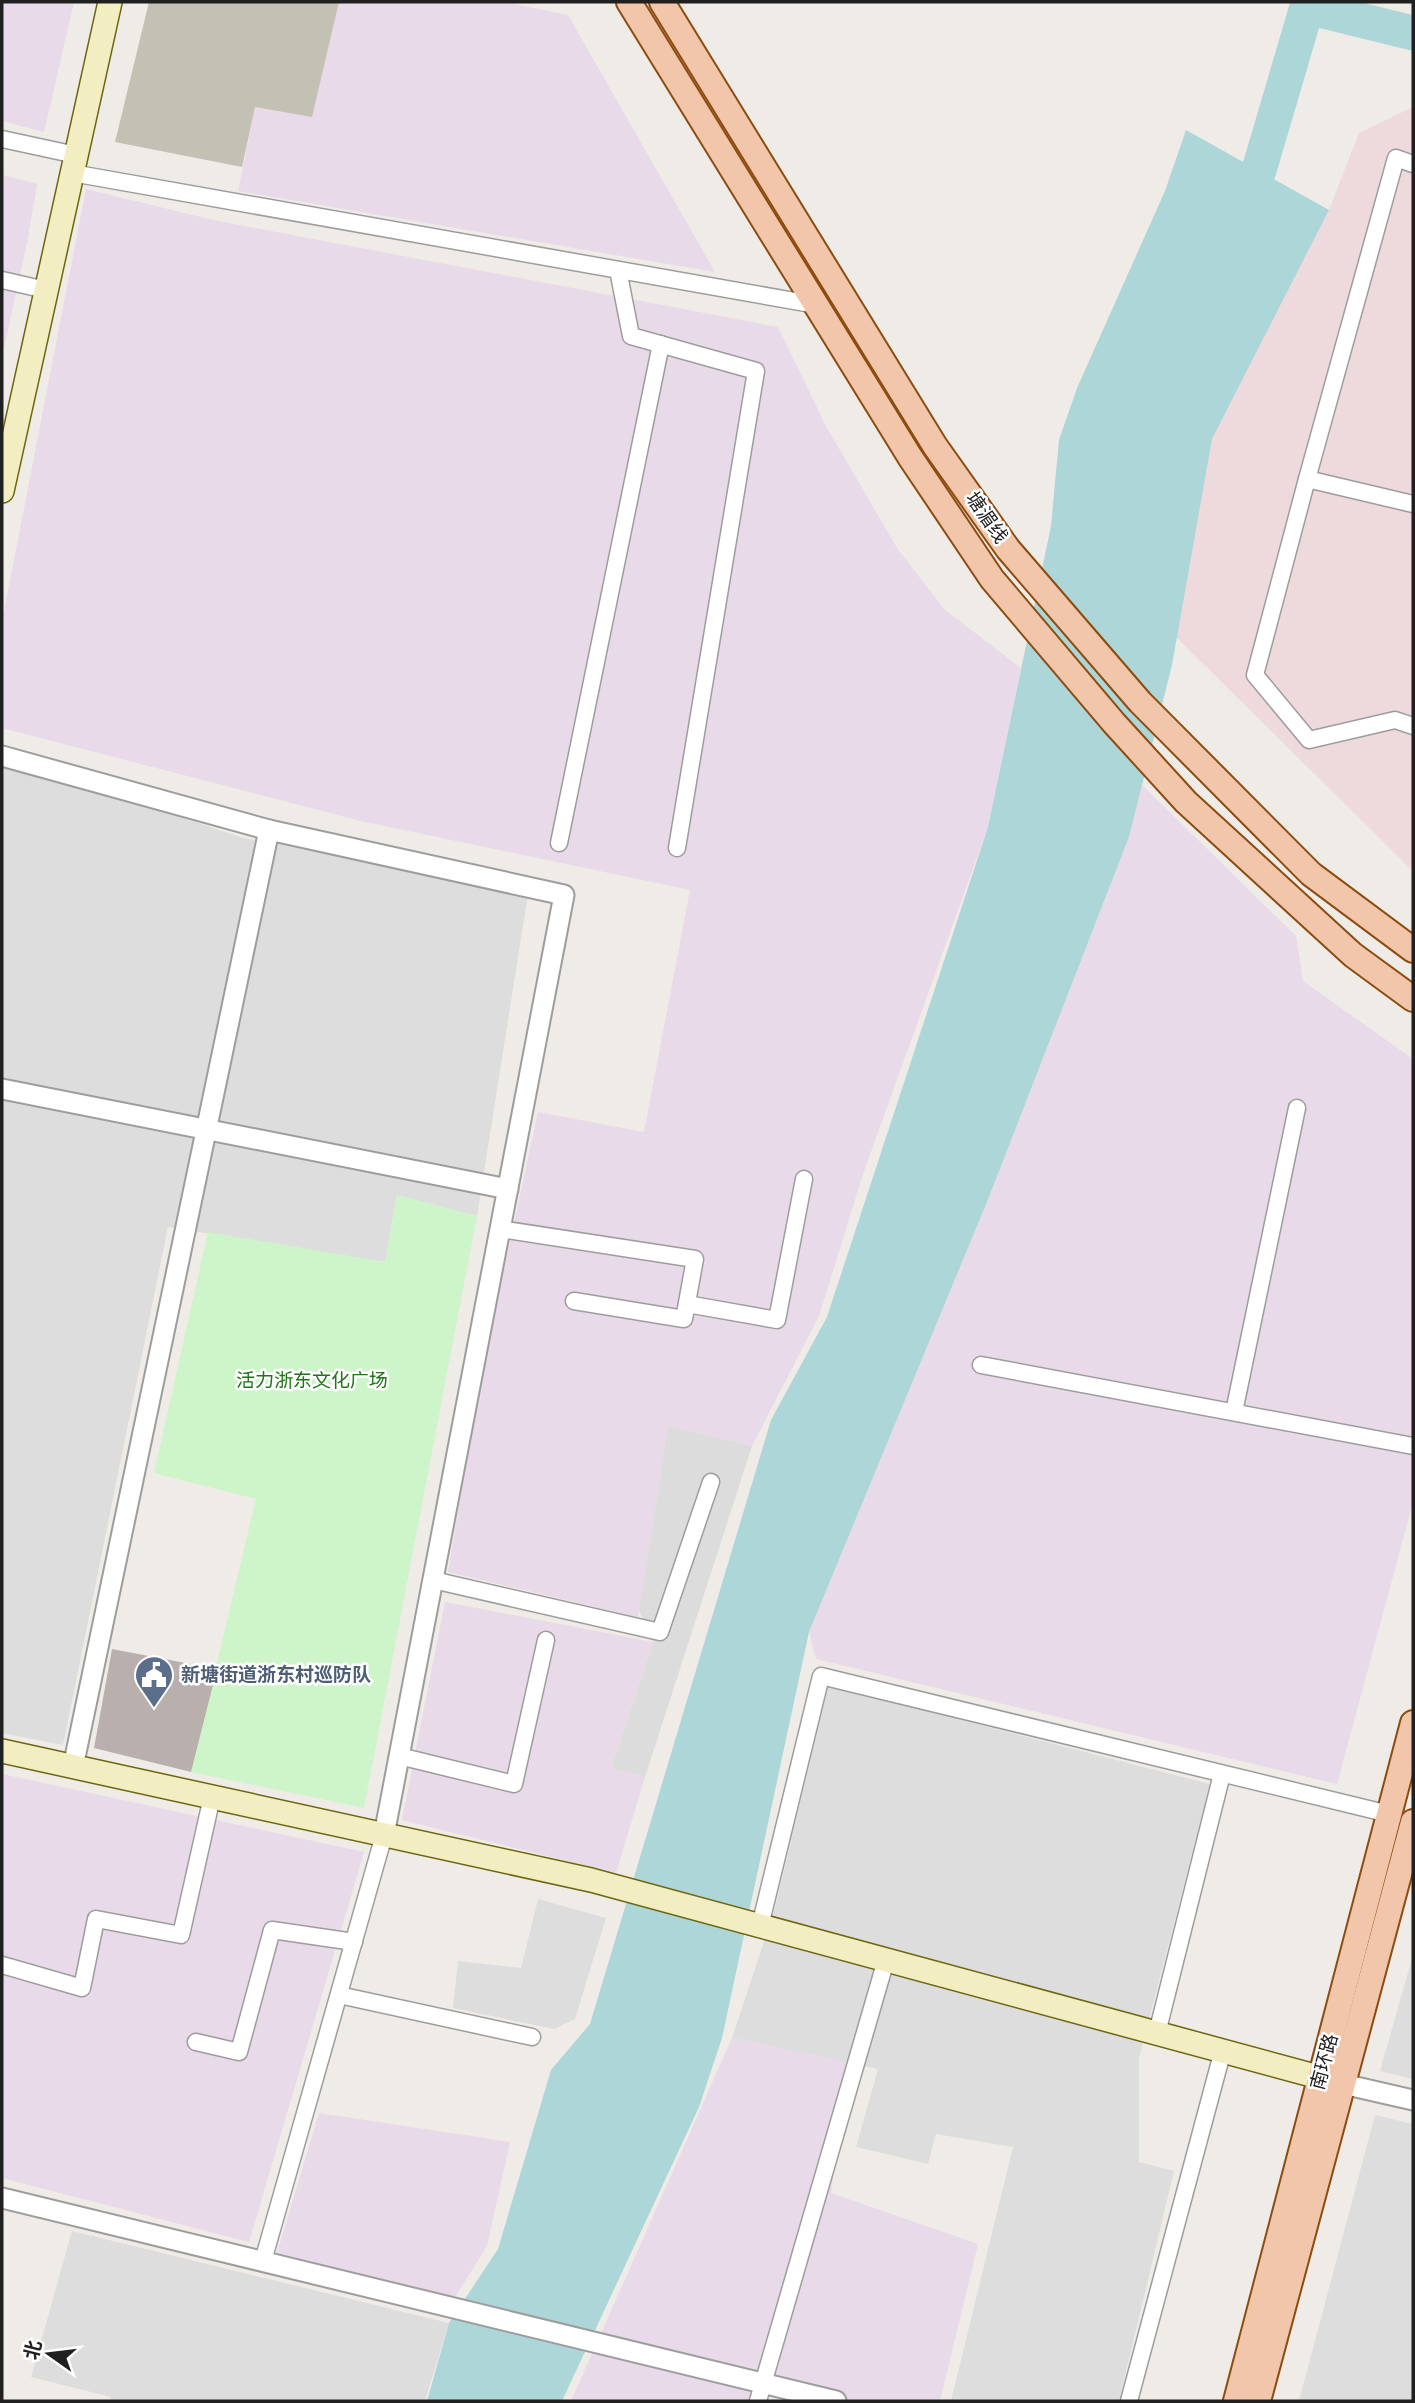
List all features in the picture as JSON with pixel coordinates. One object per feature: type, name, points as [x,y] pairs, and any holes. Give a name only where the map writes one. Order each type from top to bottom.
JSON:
[{"type":"main road","points":[[2,487],[110,2]]},
{"type":"main road","points":[[629,2],[910,457],[992,579],[1114,723],[1186,802],[1353,955],[1413,999]]},
{"type":"main road","name":"塘湄线","points":[[662,2],[935,446],[1008,549],[1140,702],[1311,874],[1413,950]]},
{"type":"main road","name":"南环路","points":[[1258,2401],[1390,1814],[1413,1723]]},
{"type":"main road","points":[[2,1751],[591,1880],[1332,2080]]},
{"type":"main road","name":"南环路","points":[[1236,2401],[1413,1822]]},
{"type":"street","points":[[2,139],[74,164],[618,270],[817,305]]},
{"type":"street","points":[[1413,164],[1396,159],[1255,675],[1309,740],[1395,720],[1413,726]]},
{"type":"street","points":[[618,270],[631,336],[756,372],[677,848]]},
{"type":"street","points":[[2,280],[46,290]]},
{"type":"street","points":[[559,843],[660,344]]},
{"type":"street","points":[[1307,479],[1413,504]]},
{"type":"street","points":[[2,756],[269,830],[564,895],[384,1835],[263,2261]]},
{"type":"street","points":[[73,1767],[269,830]]},
{"type":"street","points":[[2,1088],[508,1189]]},
{"type":"street","points":[[1234,1412],[1297,1108]]},
{"type":"street","points":[[687,1304],[777,1321],[804,1179]]},
{"type":"street","points":[[500,1229],[695,1259],[684,1319],[574,1301]]},
{"type":"street","points":[[981,1365],[1413,1446]]},
{"type":"street","points":[[433,1580],[660,1632],[711,1482]]},
{"type":"street","points":[[399,1756],[514,1784],[545,1640]]},
{"type":"street","points":[[760,1926],[821,1676],[1390,1814]]},
{"type":"street","points":[[1157,2033],[1222,1774]]},
{"type":"street","points":[[2,1965],[82,1988],[96,1919],[181,1935],[212,1797]]},
{"type":"street","points":[[196,2042],[239,2052],[272,1930],[354,1942]]},
{"type":"street","points":[[761,2392],[886,1960]]},
{"type":"street","points":[[339,1994],[531,2037]]},
{"type":"street","points":[[1129,2401],[1223,2050]]},
{"type":"street","points":[[1332,2080],[1413,2100]]},
{"type":"street","points":[[2,2198],[263,2261],[761,2392],[836,2401]]},
{"type":"shaded area","points":[[2,2],[74,2],[44,132],[2,121]]},
{"type":"shaded area","points":[[149,2],[339,2],[312,117],[255,107],[242,167],[115,142]]},
{"type":"shaded area","points":[[339,2],[504,2],[568,15],[715,272],[238,191],[255,107],[312,116]]},
{"type":"shaded area","points":[[1413,107],[1413,871],[1176,637],[1212,438],[1329,210],[1359,133]]},
{"type":"shaded area","points":[[2,175],[37,184],[2,357]]},
{"type":"shaded area","points":[[86,189],[213,220],[778,327],[827,428],[897,548],[944,609],[1021,668],[988,827],[863,1174],[819,1316],[752,1446],[668,1426],[638,1617],[448,1572],[480,1381],[538,1112],[644,1132],[690,890],[361,821],[2,728],[2,622]]},
{"type":"shaded area","points":[[2,757],[243,838],[529,888],[477,1216],[397,1195],[385,1262],[168,1227],[63,1745],[2,1733]]},
{"type":"shaded area","points":[[1142,785],[1296,936],[1303,981],[1413,1059],[1413,1502],[1337,1784],[816,1659],[809,1632],[989,1197],[1129,837]]},
{"type":"shaded area","points":[[668,1426],[752,1446],[645,1777],[611,1768],[653,1642],[639,1610]]},
{"type":"shaded area","points":[[445,1602],[653,1642],[611,1768],[645,1777],[616,1873],[402,1820]]},
{"type":"shaded area","points":[[828,1686],[1210,1784],[1139,2058],[1139,2162],[1174,2171],[1119,2401],[951,2401],[1013,2147],[936,2134],[928,2164],[856,2147],[878,2069],[732,2038],[775,1908]]},
{"type":"shaded area","points":[[2,1774],[364,1852],[249,2242],[2,2178]]},
{"type":"shaded area","points":[[538,1899],[606,1918],[575,2019],[554,2029],[453,2008],[458,1961],[521,1968]]},
{"type":"shaded area","points":[[1413,1955],[1413,2079],[1380,2071]]},
{"type":"shaded area","points":[[732,2038],[847,2062],[831,2193],[978,2244],[940,2401],[854,2401],[752,2391],[749,2401],[571,2401]]},
{"type":"shaded area","points":[[319,2113],[510,2142],[487,2246],[455,2297],[277,2253]]},
{"type":"shaded area","points":[[1375,2115],[1413,2124],[1413,2401],[1299,2401]]},
{"type":"shaded area","points":[[72,2231],[449,2323],[425,2401],[110,2401],[111,2397],[31,2377]]},
{"type":"green space","name":"活力浙东文化广场","points":[[397,1195],[477,1216],[364,1808],[191,1772],[256,1499],[154,1473],[208,1232],[385,1262]]},
{"type":"water","points":[[1186,130],[1329,210],[1212,439],[1172,665],[1129,837],[989,1197],[809,1632],[722,2038],[699,2107],[562,2401],[427,2401],[449,2323],[498,2249],[551,2070],[590,2024],[771,1420],[827,1317],[988,827],[1051,526],[1059,440],[1077,388],[1165,191]]},
{"type":"building","name":"新塘街道浙东村巡防队","points":[[112,1649],[217,1669],[191,1772],[94,1748]]},
{"type":"waterway","points":[[1259,170],[1307,7],[1413,33]]},
{"type":"place","name":"新塘街道浙东村巡防队","points":[[154,1709]]}]
